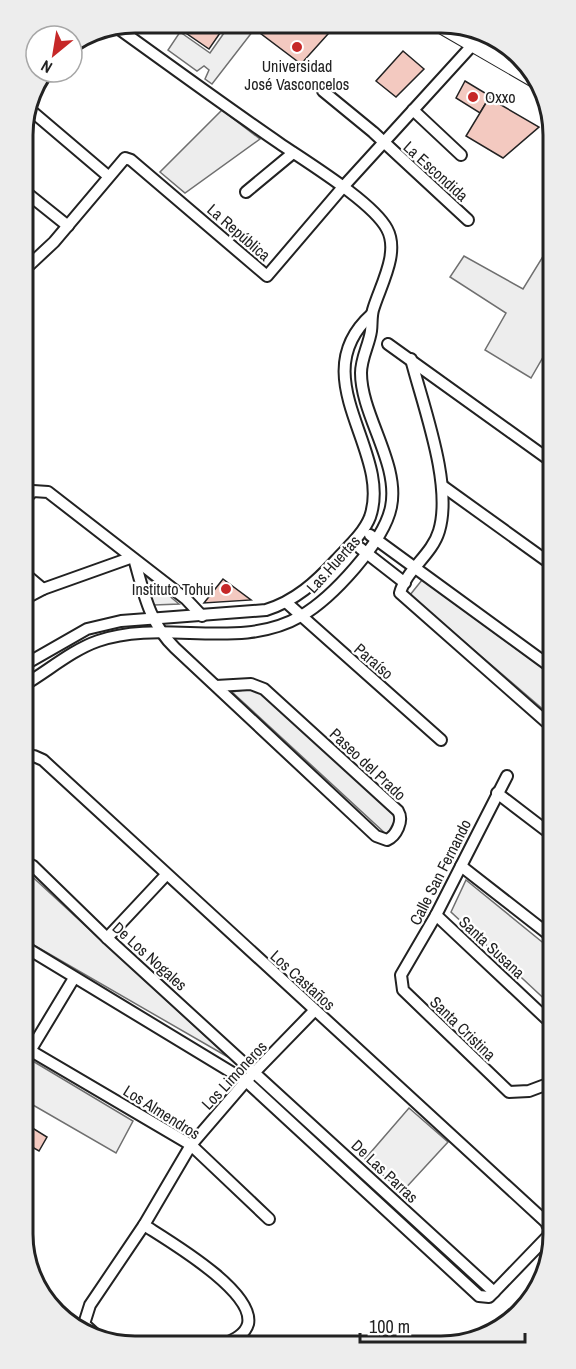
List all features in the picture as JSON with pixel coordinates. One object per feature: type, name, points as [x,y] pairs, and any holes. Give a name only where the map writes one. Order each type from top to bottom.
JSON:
[{"type":"main road","points":[[477,40],[518,69]]},
{"type":"street","name":"Las Huertas","points":[[33,680],[98,641],[125,635],[160,633],[249,633],[272,629],[300,616],[320,603],[365,553],[385,524],[392,505],[391,487],[362,387],[361,372],[372,314],[389,260],[392,243],[387,229],[379,218],[343,187],[126,34]]},
{"type":"street","name":"La República","points":[[33,261],[68,226],[121,161],[131,160],[267,276],[383,142],[477,40]]},
{"type":"street","name":"La Escondida","points":[[323,91],[468,220]]},
{"type":"street","name":"La Escondida","points":[[413,110],[461,154]]},
{"type":"street","points":[[35,114],[108,176]]},
{"type":"street","points":[[246,192],[293,153]]},
{"type":"street","points":[[33,198],[68,226]]},
{"type":"street","name":"Las Huertas","points":[[33,660],[87,629],[120,621],[266,610],[287,603],[315,581],[353,542],[369,519],[373,502],[373,489],[347,392],[344,372],[347,353],[357,327],[372,314]]},
{"type":"street","points":[[388,344],[543,455]]},
{"type":"street","points":[[411,359],[444,487],[440,530],[429,552],[400,589],[402,595],[543,719]]},
{"type":"street","points":[[444,487],[543,558]]},
{"type":"street","points":[[33,491],[48,492],[186,599],[202,616]]},
{"type":"street","points":[[362,529],[543,660]]},
{"type":"street","points":[[353,542],[405,583]]},
{"type":"street","points":[[33,594],[133,560]]},
{"type":"street","name":"Paseo del Prado","points":[[133,560],[160,633],[216,686],[376,836],[387,840],[394,836],[400,820],[398,811],[264,689],[251,684],[216,686]]},
{"type":"street","points":[[33,581],[43,589]]},
{"type":"street","name":"Paraíso","points":[[287,603],[441,740]]},
{"type":"street","name":"Los Castaños","points":[[33,758],[43,760],[543,1219]]},
{"type":"street","name":"Calle San Fernando","points":[[400,982],[401,975],[436,915],[507,776]]},
{"type":"street","points":[[497,793],[543,828]]},
{"type":"street","name":"De Los Nogales","points":[[33,866],[107,938],[255,1072]]},
{"type":"street","points":[[461,866],[543,931]]},
{"type":"street","points":[[107,938],[166,875]]},
{"type":"street","name":"Santa Susana","points":[[436,915],[543,1016]]},
{"type":"street","points":[[33,952],[246,1082]]},
{"type":"street","points":[[33,1042],[74,978]]},
{"type":"street","name":"Santa Cristina","points":[[400,982],[403,990],[509,1092],[529,1091],[543,1086]]},
{"type":"street","name":"Los Limoneros","points":[[84,1322],[85,1314],[144,1225],[191,1144],[255,1072],[314,1011]]},
{"type":"street","name":"Los Almendros","points":[[33,1053],[191,1144],[269,1220]]},
{"type":"street","name":"De Las Parras","points":[[246,1082],[484,1298],[494,1292],[255,1072]]},
{"type":"street","points":[[144,1225],[213,1272],[237,1296],[248,1314],[248,1324],[244,1332],[237,1336]]},
{"type":"street","name":"Los Castaños","points":[[494,1292],[543,1241]]},
{"type":"shaded area","points":[[181,33],[210,53],[224,33],[251,33],[212,84],[205,79],[209,70],[204,66],[197,71],[168,50]]},
{"type":"shaded area","points":[[222,110],[260,139],[185,193],[160,172]]},
{"type":"shaded area","points":[[464,256],[523,289],[543,256],[543,357],[531,378],[485,350],[506,313],[450,277]]},
{"type":"shaded area","points":[[142,573],[179,604],[154,605]]},
{"type":"shaded area","points":[[422,580],[543,668],[543,709],[410,595]]},
{"type":"shaded area","points":[[256,688],[397,816],[387,835],[232,692]]},
{"type":"shaded area","points":[[33,877],[228,1057],[33,945]]},
{"type":"shaded area","points":[[466,880],[543,943],[543,998],[451,912]]},
{"type":"shaded area","points":[[33,1061],[133,1121],[116,1153],[33,1105]]},
{"type":"shaded area","points":[[409,1108],[448,1142],[402,1192],[365,1159]]},
{"type":"building","points":[[186,33],[220,33],[209,49]]},
{"type":"building","points":[[260,33],[329,33],[301,64]]},
{"type":"building","points":[[403,51],[424,69],[396,97],[376,81]]},
{"type":"building","name":"Oxxo","points":[[465,81],[490,96],[480,113],[456,98]]},
{"type":"building","points":[[489,98],[539,127],[503,158],[466,136]]},
{"type":"building","name":"Instituto Tohui","points":[[223,579],[251,600],[204,603]]},
{"type":"building","points":[[33,1128],[47,1137],[39,1151],[34,1148],[33,1150]]},
{"type":"place","name":"Universidad José Vasconcelos","points":[[297,47]]},
{"type":"place","name":"Oxxo","points":[[473,97]]},
{"type":"place","name":"Instituto Tohui","points":[[226,589]]}]
